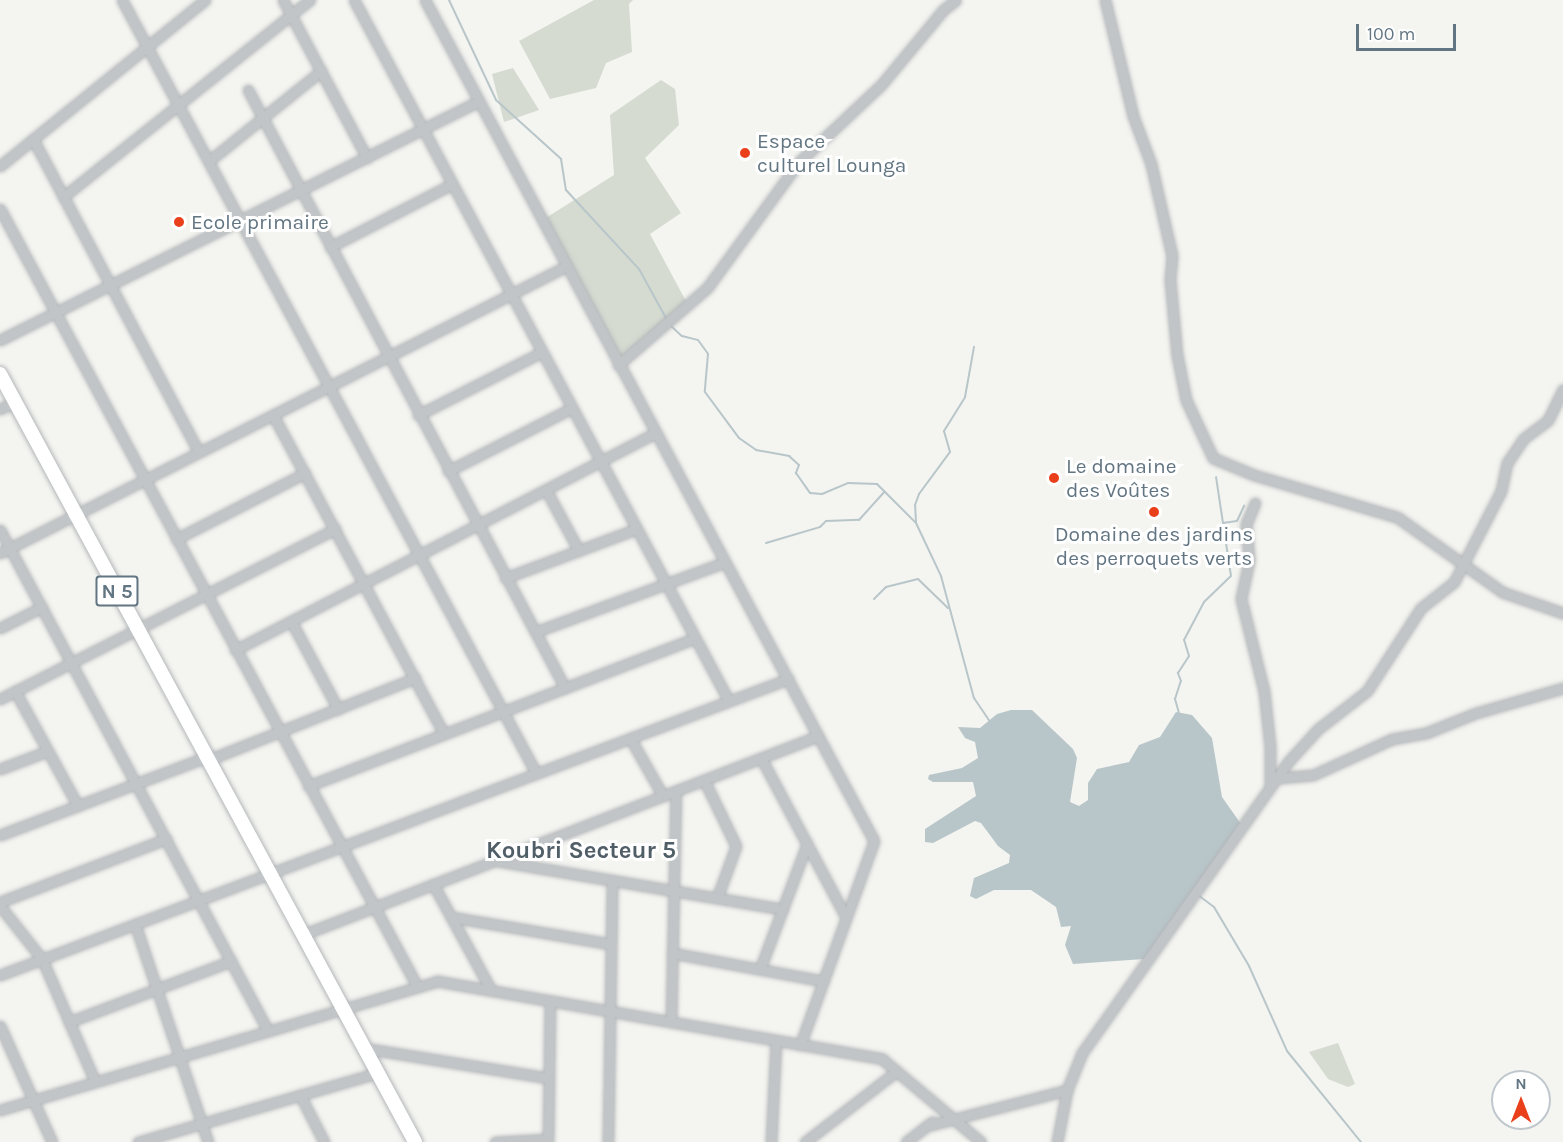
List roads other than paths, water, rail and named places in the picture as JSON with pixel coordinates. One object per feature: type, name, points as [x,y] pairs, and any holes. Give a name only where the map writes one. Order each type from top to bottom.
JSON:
[{"type":"highway","name":"N 5","points":[[0,374],[415,1142]]},
{"type":"street","points":[[122,0],[536,773]]},
{"type":"street","points":[[0,166],[205,0]]},
{"type":"street","points":[[283,0],[367,158]]},
{"type":"street","points":[[63,197],[310,0]]},
{"type":"street","points":[[354,0],[729,701]]},
{"type":"street","points":[[425,0],[565,267],[874,842],[800,1045]]},
{"type":"street","points":[[618,365],[707,288],[799,162],[881,85],[943,10],[956,0]]},
{"type":"street","points":[[1105,0],[1133,116],[1151,164],[1172,256],[1170,280],[1177,355],[1186,400],[1213,458],[1254,475],[1397,517],[1502,592],[1563,613]]},
{"type":"street","points":[[209,161],[321,70]]},
{"type":"street","points":[[248,90],[476,525],[565,688]]},
{"type":"street","points":[[0,340],[479,101]]},
{"type":"street","points":[[33,139],[199,452]]},
{"type":"street","points":[[330,248],[452,184]]},
{"type":"street","points":[[0,209],[417,987]]},
{"type":"street","points":[[0,553],[565,267]]},
{"type":"street","points":[[418,415],[542,352]]},
{"type":"street","points":[[1057,1142],[1067,1090],[1082,1053],[1254,815],[1269,787],[1318,729],[1375,682],[1412,620],[1454,582],[1501,490],[1507,463],[1523,439],[1548,420],[1563,389]]},
{"type":"street","points":[[0,410],[15,402]]},
{"type":"street","points":[[448,471],[572,408]]},
{"type":"street","points":[[273,415],[444,734]]},
{"type":"street","points":[[235,650],[656,433]]},
{"type":"street","points":[[176,539],[305,473]]},
{"type":"street","points":[[546,489],[579,550]]},
{"type":"street","points":[[1255,503],[1246,524],[1249,561],[1241,598],[1264,691],[1270,746],[1269,787]]},
{"type":"street","points":[[505,578],[636,529]]},
{"type":"street","points":[[0,530],[267,1029]]},
{"type":"street","points":[[0,699],[335,530]]},
{"type":"street","points":[[535,632],[725,562]]},
{"type":"street","points":[[0,628],[42,607]]},
{"type":"street","points":[[291,621],[338,709]]},
{"type":"street","points":[[308,786],[695,638]]},
{"type":"street","points":[[0,835],[279,732],[415,678]]},
{"type":"street","points":[[0,975],[788,679]]},
{"type":"street","points":[[1278,778],[1313,775],[1392,739],[1426,733],[1476,713],[1563,688]]},
{"type":"street","points":[[15,691],[78,806]]},
{"type":"street","points":[[302,934],[818,736]]},
{"type":"street","points":[[630,738],[663,796]]},
{"type":"street","points":[[0,769],[48,751]]},
{"type":"street","points":[[760,758],[846,917]]},
{"type":"street","points":[[704,780],[736,846],[717,898]]},
{"type":"street","points":[[671,1022],[676,791]]},
{"type":"street","points":[[94,1079],[42,959],[0,904],[166,839]]},
{"type":"street","points":[[760,969],[807,844]]},
{"type":"street","points":[[496,860],[783,909]]},
{"type":"street","points":[[608,1142],[612,880]]},
{"type":"street","points":[[433,884],[491,990]]},
{"type":"street","points":[[451,917],[611,944]]},
{"type":"street","points":[[135,924],[208,1142]]},
{"type":"street","points":[[672,953],[823,981]]},
{"type":"street","points":[[69,1022],[231,961]]},
{"type":"street","points":[[0,1110],[32,1097],[437,981],[882,1059],[981,1142]]},
{"type":"street","points":[[495,1142],[548,1140],[550,1001]]},
{"type":"street","points":[[0,1026],[52,1142]]},
{"type":"street","points":[[771,1142],[776,1041]]},
{"type":"street","points":[[363,1048],[549,1078]]},
{"type":"street","points":[[805,1142],[897,1071]]},
{"type":"street","points":[[138,1142],[377,1073]]},
{"type":"street","points":[[906,1142],[927,1126],[949,1115],[1067,1090]]},
{"type":"street","points":[[300,1095],[324,1142]]},
{"type":"waterway","points":[[449,0],[496,100],[561,159],[566,190],[639,269],[667,320]]},
{"type":"waterway","points":[[670,325],[682,336],[698,340],[708,354],[705,392],[739,438],[756,450],[789,456],[799,465],[796,473],[810,493],[822,494],[848,483],[877,484],[916,523],[941,576],[974,698],[990,722]]},
{"type":"waterway","points":[[916,522],[915,505],[919,494],[950,452],[944,431],[965,397],[974,347]]},
{"type":"waterway","points":[[1179,713],[1175,699],[1181,681],[1178,673],[1189,656],[1184,640],[1204,602],[1231,576],[1216,477]]},
{"type":"waterway","points":[[766,543],[820,527],[826,521],[859,520],[884,492]]},
{"type":"waterway","points":[[1223,523],[1237,521],[1244,506]]},
{"type":"waterway","points":[[874,599],[886,587],[918,579],[948,608]]},
{"type":"waterway","points":[[1198,895],[1214,907],[1249,966],[1287,1051],[1361,1142]]},
{"type":"place","name":"Espace culturel Lounga","points":[[745,153]]},
{"type":"place","name":"Ecole primaire","points":[[179,222]]},
{"type":"place","name":"Le domaine des Voûtes","points":[[1054,478]]},
{"type":"place","name":"Domaine des jardins des perroquets verts","points":[[1154,512]]},
{"type":"district","name":"Koubri Secteur 5","points":[[581,851]]}]
